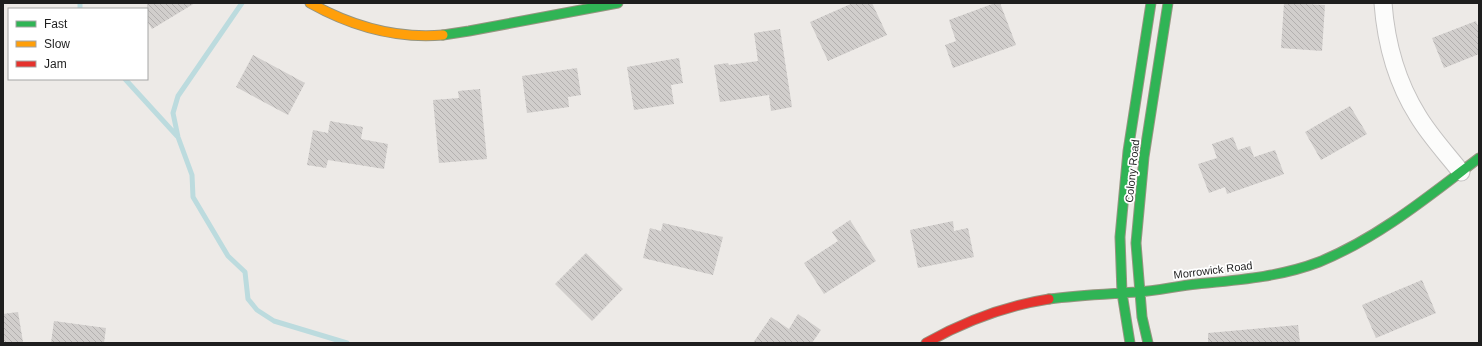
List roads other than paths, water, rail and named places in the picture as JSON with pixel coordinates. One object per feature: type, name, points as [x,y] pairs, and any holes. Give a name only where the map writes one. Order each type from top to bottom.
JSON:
[{"type":"street","points":[[310,3],[341,19],[371,28],[387,32],[420,35],[453,34],[618,3]]},
{"type":"street","name":"Colony Road","points":[[1130,343],[1122,293],[1120,237],[1128,151],[1151,3]]},
{"type":"street","name":"Colony Road","points":[[1148,343],[1142,317],[1136,243],[1144,157],[1168,3]]},
{"type":"street","points":[[1383,3],[1385,31],[1391,54],[1409,102],[1427,129],[1461,172]]},
{"type":"street","name":"Morrowick Road","points":[[926,343],[956,326],[1007,308],[1042,300],[1140,292],[1254,278],[1294,270],[1320,261],[1354,246],[1389,224],[1479,158]]},
{"type":"waterway","points":[[80,3],[80,8]]},
{"type":"waterway","points":[[242,3],[178,96],[173,113],[178,137],[192,175],[193,197],[228,256],[245,272],[248,299],[257,310],[274,321],[347,343]]},
{"type":"waterway","points":[[126,80],[177,136]]}]
